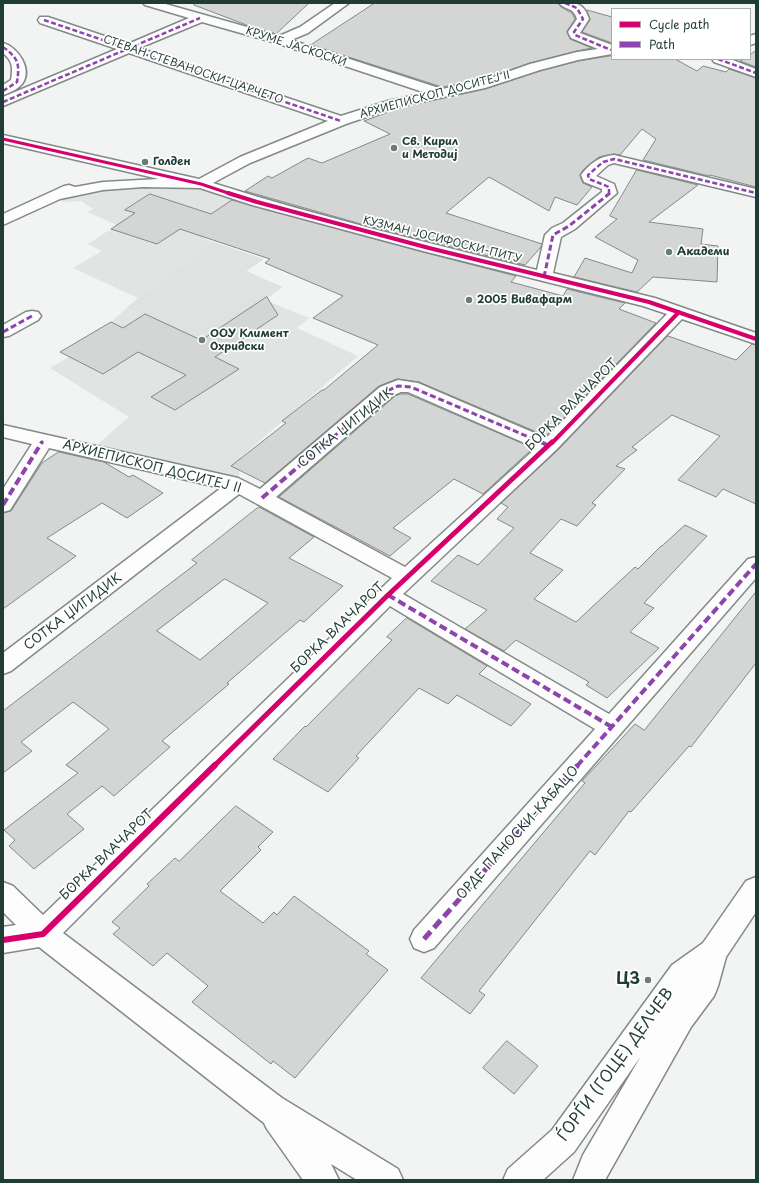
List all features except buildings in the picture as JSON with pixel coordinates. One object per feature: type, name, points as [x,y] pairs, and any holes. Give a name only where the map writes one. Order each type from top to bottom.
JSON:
[{"type":"street","name":"КРУМЕ ЈАСКОСКИ","points":[[149,3],[280,40],[442,94]]},
{"type":"street","points":[[280,40],[304,30],[343,3]]},
{"type":"street","name":"АРХИЕПИСКОП ДОСИТЕЈ II","points":[[565,3],[575,6],[581,12],[583,19],[574,32],[575,35],[611,50]]},
{"type":"street","points":[[3,102],[200,18]]},
{"type":"street","name":"СТЕВАН СТЕВАНОСКИ-ЦАРЧЕТО","points":[[44,20],[104,39],[127,49],[341,121]]},
{"type":"street","points":[[3,47],[16,56],[20,68],[17,82],[3,91]]},
{"type":"street","name":"АРХИЕПИСКОП ДОСИТЕЈ II","points":[[55,195],[103,186],[143,183],[201,184],[245,160],[341,121],[393,104],[485,84],[535,67],[570,58],[611,50]]},
{"type":"street","points":[[724,60],[756,73]]},
{"type":"street","points":[[3,139],[201,184]]},
{"type":"street","points":[[544,277],[553,235],[558,230],[569,226],[610,193],[609,187],[594,182],[589,179],[588,176],[602,161],[607,159],[614,159],[756,193]]},
{"type":"street","name":"АРХИЕПИСКОП ДОСИТЕЈ II","points":[[3,220],[95,177],[114,164]]},
{"type":"street","name":"КУЗМАН ЈОСИФОСКИ-ПИТУ","points":[[201,184],[257,202],[544,277],[649,302],[756,339]]},
{"type":"street","name":"БОРКА ВЛАЧАРОТ","points":[[43,934],[388,594],[549,446],[679,312]]},
{"type":"street","points":[[3,332],[32,316]]},
{"type":"street","name":"СОТКА ЏИГИДИК","points":[[262,498],[388,391],[398,386],[411,387],[549,446]]},
{"type":"street","name":"АРХИЕПИСКОП ДОСИТЕЈ II","points":[[3,431],[238,485],[407,577]]},
{"type":"street","points":[[3,505],[43,440]]},
{"type":"street","name":"СОТКА ЏИГИДИК","points":[[3,665],[238,485]]},
{"type":"street","name":"ОРДЕ ПАНОСКИ-КАБАЦО","points":[[424,940],[756,564]]},
{"type":"street","points":[[388,594],[612,727]]},
{"type":"street","name":"ЃОРЃИ (ГОЦЕ) ДЕЛЧЕВ","points":[[589,1180],[594,1166],[681,1017],[704,986],[713,952],[756,889]]},
{"type":"street","points":[[3,894],[43,934],[271,1109],[387,1180]]},
{"type":"street","points":[[3,940],[43,934]]},
{"type":"street","name":"ЃОРЃИ (ГОЦЕ) ДЕЛЧЕВ","points":[[519,1180],[562,1141],[682,974],[713,952]]},
{"type":"street","points":[[271,1109],[322,1180]]},
{"type":"shaded area","name":"ООУ Климент Охридски","points":[[201,184],[257,202],[205,239],[264,259],[246,271],[282,287],[265,300],[309,318],[297,328],[358,356],[241,457],[238,485],[90,451],[129,417],[50,368],[69,357],[60,352],[111,322],[138,298],[73,268],[102,251],[88,244],[117,225],[87,212],[93,209],[81,201],[63,202],[55,195],[103,186]]},
{"type":"shaded area","points":[[214,243],[264,259],[246,271],[282,287],[201,340],[127,307]]},
{"type":"marked path","points":[[565,3],[577,8],[583,19],[574,32],[575,35],[611,50]]},
{"type":"marked path","points":[[3,102],[200,18]]},
{"type":"marked path","points":[[44,20],[341,121]]},
{"type":"marked path","points":[[3,47],[16,58],[19,65],[17,82],[3,91]]},
{"type":"marked path","points":[[721,60],[756,73]]},
{"type":"marked path","points":[[544,277],[553,235],[569,226],[610,193],[609,187],[589,179],[588,175],[606,160],[614,159],[756,193]]},
{"type":"marked path","points":[[3,332],[32,316]]},
{"type":"marked path","points":[[262,498],[387,391],[398,386],[411,387],[549,446]]},
{"type":"marked path","points":[[3,505],[43,441]]},
{"type":"marked path","points":[[424,939],[756,564]]},
{"type":"marked path","points":[[388,595],[612,727]]},
{"type":"cycle path","points":[[3,139],[201,184],[257,202],[429,248],[649,302],[756,339]]},
{"type":"cycle path","points":[[3,940],[43,934],[388,595],[549,446],[679,312]]},
{"type":"place","name":"Св. Кирил и Методиј","points":[[394,148]]},
{"type":"place","name":"Голден","points":[[145,162]]},
{"type":"place","name":"Академи","points":[[669,252]]},
{"type":"place","name":"2005 Вивафарм","points":[[469,300]]},
{"type":"place","name":"ООУ Климент Охридски","points":[[202,340]]},
{"type":"place","name":"Ц3","points":[[648,980]]}]
